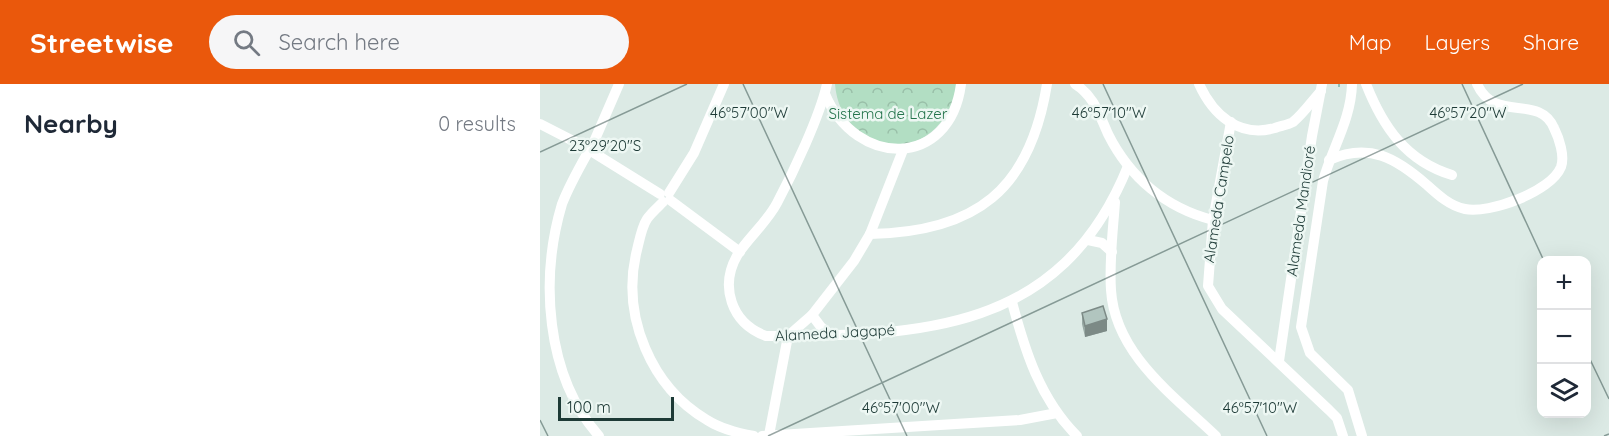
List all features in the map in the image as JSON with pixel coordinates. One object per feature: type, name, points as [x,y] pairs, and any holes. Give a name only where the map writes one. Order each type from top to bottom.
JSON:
[{"type":"street","points":[[599,436],[572,393],[545,324],[548,274],[556,223],[568,189],[590,150],[620,84]]},
{"type":"street","points":[[724,84],[694,153],[665,197],[647,219],[634,265],[632,290],[639,333],[658,373],[673,392],[692,410],[723,432],[754,436]]},
{"type":"street","points":[[826,89],[832,111],[853,134],[874,146],[903,150],[924,141],[948,122],[955,109],[961,84]]},
{"type":"street","points":[[870,234],[903,233],[940,226],[972,212],[998,192],[1012,177],[1034,139],[1047,84]]},
{"type":"street","points":[[1075,84],[1093,101],[1115,147],[1128,166],[1146,185],[1170,203],[1194,215],[1213,220]]},
{"type":"street","points":[[1199,84],[1220,116],[1238,129],[1254,130],[1268,130],[1292,122],[1322,87]]},
{"type":"street","points":[[1329,160],[1349,152],[1379,154],[1416,176],[1452,205],[1468,210],[1499,206],[1545,186],[1558,172],[1562,158],[1557,134],[1546,116],[1536,110],[1500,107],[1484,95],[1477,84]]},
{"type":"street","name":"Alameda Mandioré","points":[[1279,361],[1312,136],[1322,87]]},
{"type":"street","points":[[1362,436],[1357,411],[1348,390],[1310,353],[1300,327],[1302,301],[1329,160],[1346,121],[1352,89],[1367,88],[1396,141],[1422,162],[1452,175]]},
{"type":"street","name":"Alameda Jagapé","points":[[826,89],[777,203],[732,264],[729,296],[733,309],[741,321],[757,333],[766,336],[831,335],[947,325],[1011,302],[1051,276],[1088,240],[1115,198],[1128,166]]},
{"type":"street","name":"Alameda Campelo","points":[[1231,122],[1213,220],[1208,286],[1216,303],[1329,410],[1336,418],[1343,436]]},
{"type":"street","points":[[1292,122],[1304,126],[1312,136]]},
{"type":"street","points":[[540,123],[590,150],[665,197],[740,252]]},
{"type":"street","points":[[903,150],[870,234],[837,285],[812,315],[788,336],[766,435],[850,433],[1020,420],[1057,413]]},
{"type":"street","points":[[1115,198],[1111,292],[1115,313],[1130,346],[1147,370],[1216,436]]},
{"type":"street","points":[[1088,240],[1102,243],[1112,252]]},
{"type":"street","points":[[1011,302],[1032,369],[1057,413],[1077,436]]},
{"type":"street","points":[[812,315],[831,335]]},
{"type":"street","points":[[1263,346],[1282,339]]},
{"type":"green space","name":"Sistema de Lazer","points":[[835,84],[957,84],[953,107],[941,122],[926,136],[909,143],[892,145],[876,142],[861,133],[848,120],[839,104]]},
{"type":"building","points":[[1103,306],[1107,319],[1085,326],[1082,313]]}]
